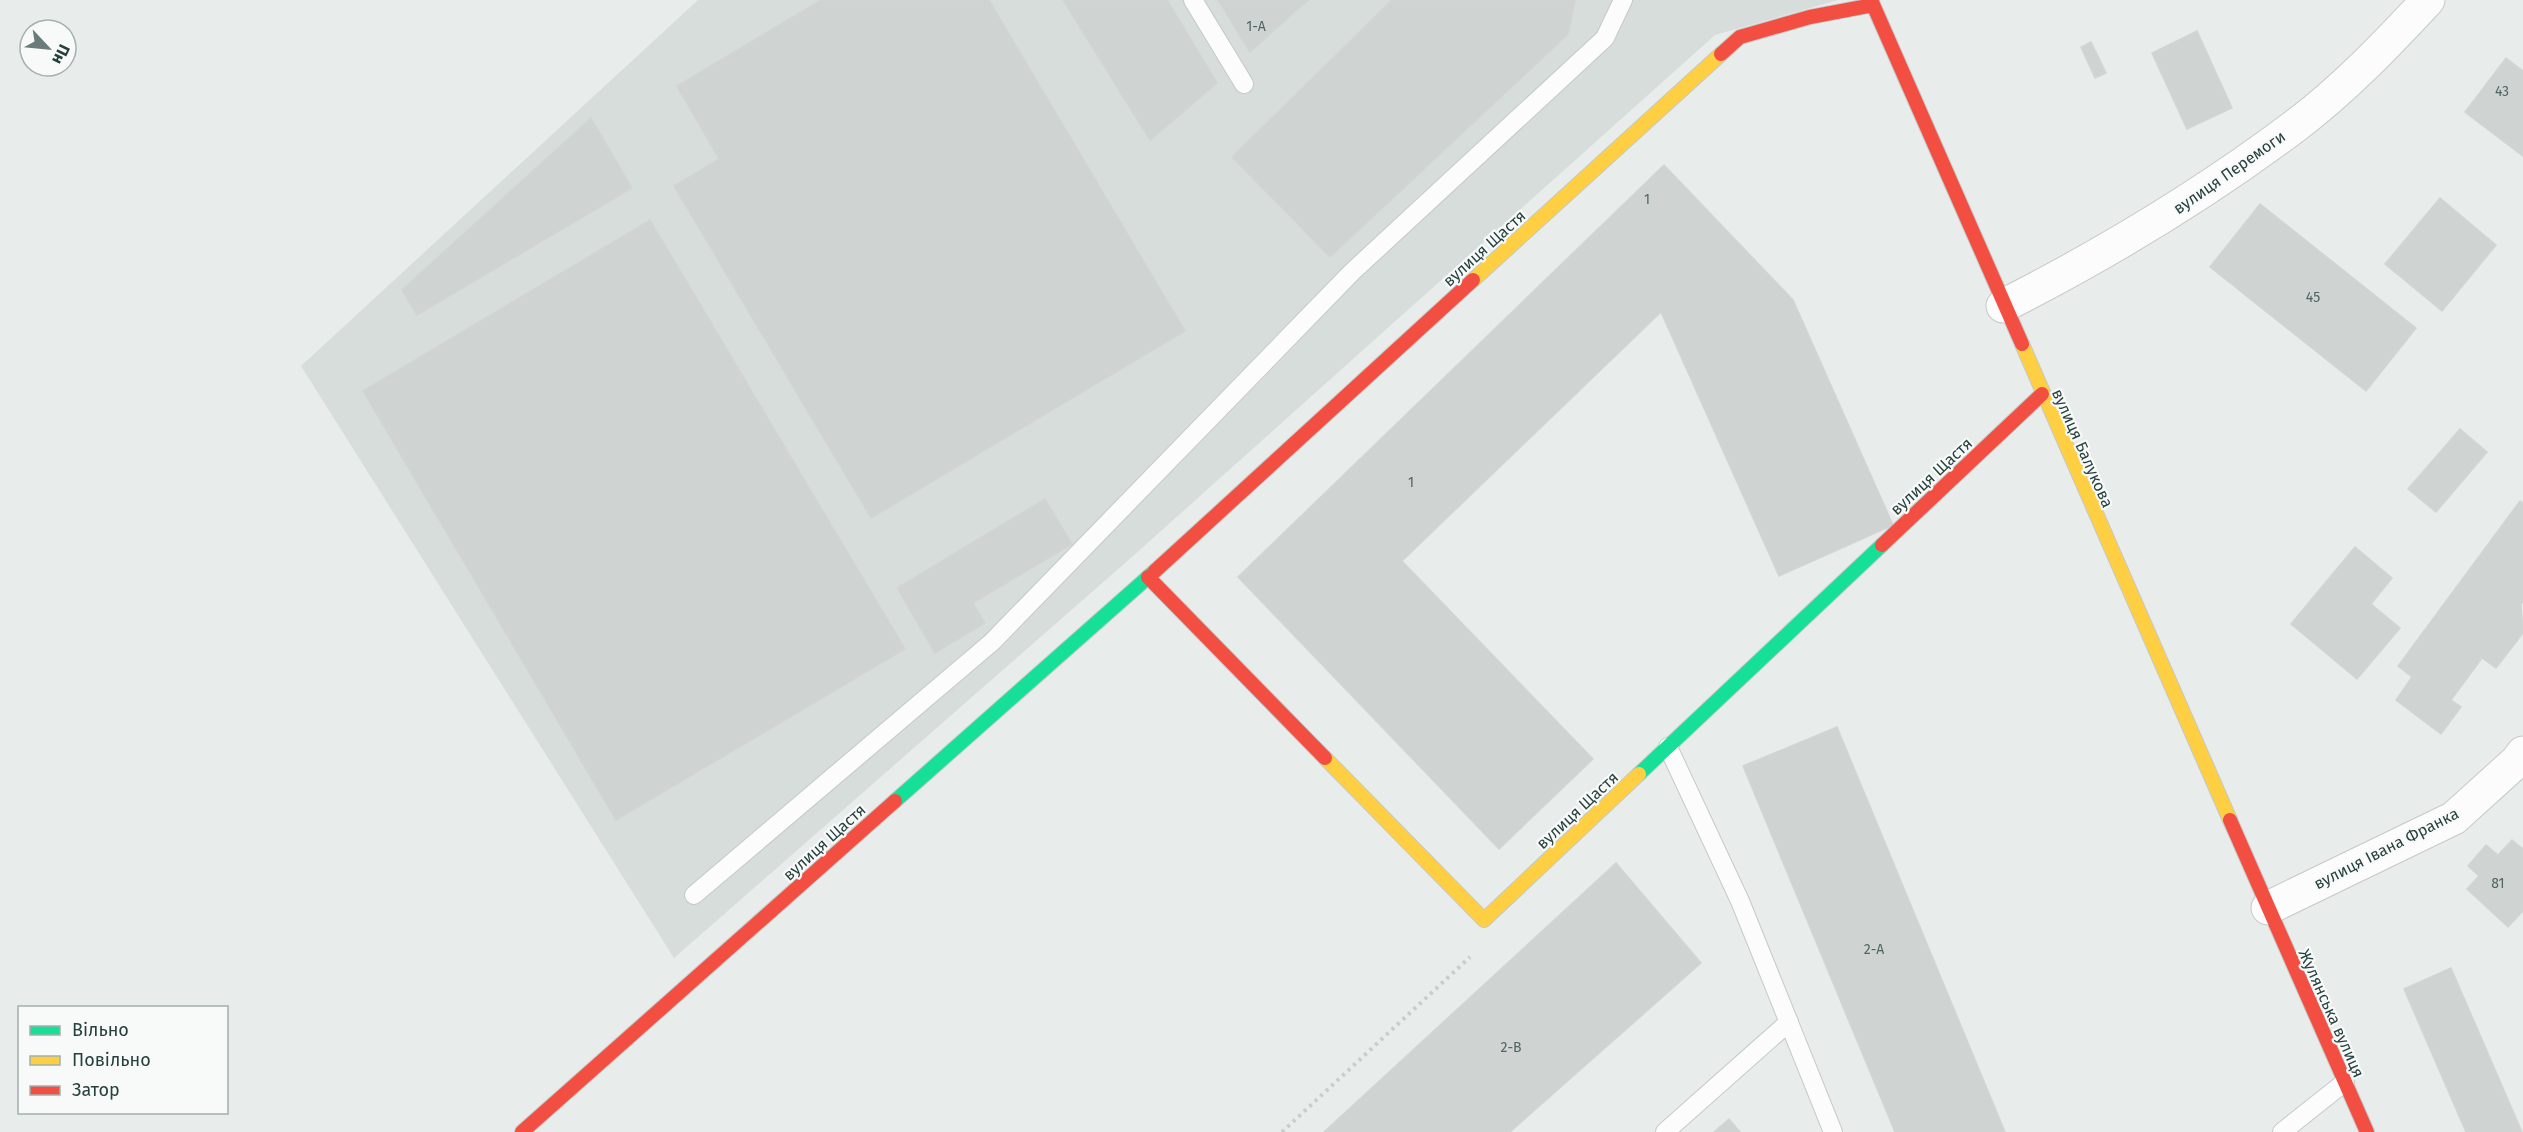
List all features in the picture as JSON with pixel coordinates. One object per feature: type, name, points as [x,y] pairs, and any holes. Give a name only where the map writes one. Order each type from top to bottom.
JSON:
[{"type":"street","name":"вулиця Перемоги","points":[[2003,306],[2088,262],[2174,210],[2297,125],[2384,47],[2428,0]]},
{"type":"street","name":"вулиця Балукова","points":[[1872,3],[2268,908]]},
{"type":"street","name":"вулиця Щастя","points":[[522,1132],[1148,577],[1740,37],[1810,17],[1872,3]]},
{"type":"street","name":"вулиця Щастя","points":[[1484,920],[2042,394]]},
{"type":"street","points":[[1148,577],[1484,920]]},
{"type":"street","name":"вулиця Івана Франка","points":[[2268,908],[2454,818],[2523,753]]},
{"type":"street","name":"Жулянська вулиця","points":[[2268,908],[2367,1132]]},
{"type":"lane","points":[[1193,0],[1244,84]]},
{"type":"lane","points":[[694,895],[992,642],[1352,272],[1605,38],[1623,0]]},
{"type":"lane","points":[[1668,747],[1740,901],[1833,1132]]},
{"type":"lane","points":[[1665,1132],[1790,1022]]},
{"type":"lane","points":[[2282,1132],[2345,1082]]},
{"type":"path","points":[[1282,1132],[1473,955],[1484,920]]},
{"type":"shaded area","points":[[698,0],[1838,0],[1715,35],[1133,556],[674,958],[301,366]]},
{"type":"building","points":[[821,0],[989,0],[1185,331],[871,518],[674,186],[719,159],[677,86]]},
{"type":"building","points":[[1063,0],[1167,0],[1217,83],[1150,140]]},
{"type":"building","points":[[1218,0],[1308,0],[1250,52]]},
{"type":"building","points":[[1392,0],[1575,0],[1568,34],[1330,257],[1232,157]]},
{"type":"building","points":[[2197,31],[2232,108],[2187,129],[2152,53]]},
{"type":"building","points":[[2091,42],[2106,73],[2095,78],[2081,47]]},
{"type":"building","points":[[2506,58],[2523,71],[2523,156],[2465,112]]},
{"type":"building","points":[[591,118],[632,188],[417,315],[402,290]]},
{"type":"building","points":[[1664,165],[1793,300],[1893,525],[1779,576],[1661,312],[1402,561],[1593,759],[1499,849],[1238,577]]},
{"type":"building","points":[[2440,198],[2496,245],[2442,311],[2385,264]]},
{"type":"building","points":[[2260,204],[2416,328],[2366,391],[2210,267]]},
{"type":"building","points":[[650,220],[905,649],[616,820],[363,391]]},
{"type":"building","points":[[2460,429],[2487,452],[2436,512],[2408,489]]},
{"type":"building","points":[[1045,499],[1072,544],[973,603],[985,623],[935,653],[897,588]]},
{"type":"building","points":[[2520,501],[2523,503],[2523,602],[2521,604],[2523,633],[2496,668],[2482,658],[2451,700],[2461,707],[2441,734],[2396,700],[2412,677],[2398,666]]},
{"type":"building","points":[[2355,547],[2392,578],[2371,604],[2400,628],[2357,679],[2291,624]]},
{"type":"building","points":[[1837,727],[2005,1132],[1895,1132],[1743,766]]},
{"type":"building","points":[[2512,840],[2523,849],[2523,911],[2508,927],[2467,889],[2479,876],[2468,866],[2486,845],[2498,855]]},
{"type":"building","points":[[1616,863],[1701,963],[1510,1132],[1324,1132]]},
{"type":"building","points":[[2451,968],[2522,1132],[2466,1132],[2404,989]]},
{"type":"building","points":[[1729,1119],[1740,1132],[1714,1132]]},
{"type":"traffic: fast","points":[[1639,774],[1882,545]]},
{"type":"traffic: fast","points":[[895,801],[1155,571]]},
{"type":"traffic: slow","points":[[1473,280],[1721,54]]},
{"type":"traffic: slow","points":[[2022,344],[2230,820]]},
{"type":"traffic: slow","points":[[1325,758],[1484,920],[1639,774]]},
{"type":"traffic: jam","points":[[1871,0],[2022,344]]},
{"type":"traffic: jam","points":[[1721,54],[1740,37],[1810,17],[1873,5]]},
{"type":"traffic: jam","points":[[1155,571],[1473,280]]},
{"type":"traffic: jam","points":[[1882,545],[2042,394]]},
{"type":"traffic: jam","points":[[1148,577],[1325,758]]},
{"type":"traffic: jam","points":[[522,1132],[895,801]]},
{"type":"traffic: jam","points":[[2230,820],[2367,1132]]}]
